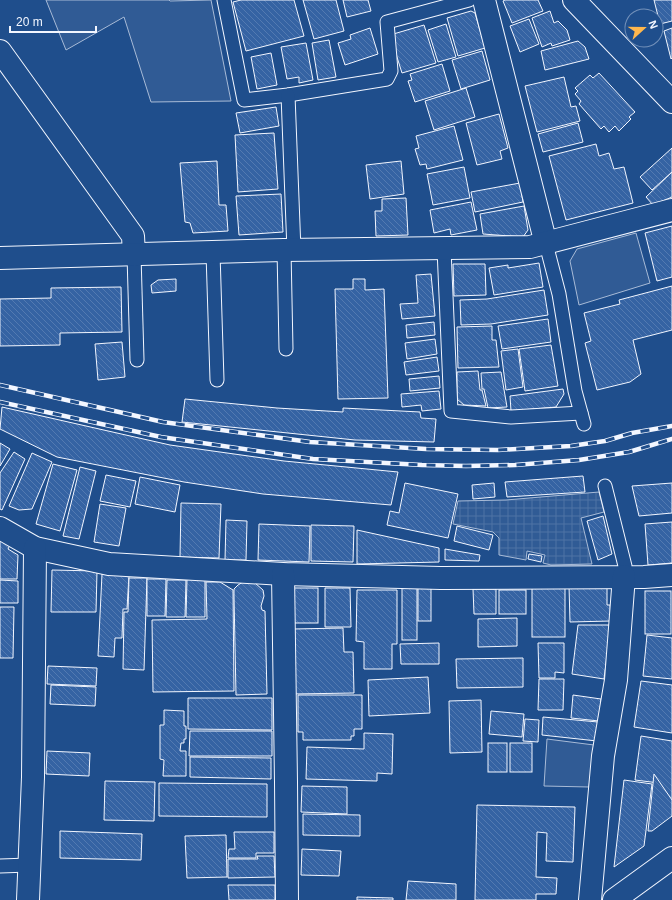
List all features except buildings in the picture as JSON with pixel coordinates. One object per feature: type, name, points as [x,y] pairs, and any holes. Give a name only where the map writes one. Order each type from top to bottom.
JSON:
[{"type":"street","points":[[484,0],[546,244]]},
{"type":"street","points":[[574,0],[672,102]]},
{"type":"street","points":[[0,51],[133,236],[134,254]]},
{"type":"street","points":[[0,258],[289,250],[530,247],[672,210]]},
{"type":"street","points":[[0,528],[35,548],[109,564],[282,574],[441,578],[672,575]]},
{"type":"street","points":[[28,900],[33,777],[35,548]]},
{"type":"street","points":[[282,574],[287,900]]},
{"type":"street","points":[[590,900],[604,756],[616,680],[624,576]]},
{"type":"street","points":[[614,900],[672,858]]},
{"type":"lane","points":[[224,0],[244,100],[288,95],[386,79],[391,71],[387,22],[469,0]]},
{"type":"lane","points":[[286,349],[289,250],[288,95]]},
{"type":"lane","points":[[444,249],[451,411],[511,417],[583,418],[575,391],[559,294],[546,244]]},
{"type":"lane","points":[[213,253],[217,380]]},
{"type":"lane","points":[[134,254],[136,360]]},
{"type":"lane","points":[[605,486],[625,566],[624,576]]},
{"type":"lane","points":[[0,866],[29,865]]},
{"type":"shaded area","points":[[46,0],[211,0],[231,101],[151,102],[124,17],[66,50]]},
{"type":"shaded area","points":[[636,233],[650,283],[579,305],[570,261],[577,249]]},
{"type":"shaded area","points":[[599,492],[604,512],[581,518],[592,564],[551,565],[543,563],[545,555],[527,551],[526,560],[499,555],[499,538],[493,532],[453,524],[458,501],[506,500]]},
{"type":"shaded area","points":[[547,739],[594,745],[589,787],[544,786]]},
{"type":"railway","points":[[0,385],[163,422],[310,442],[426,449],[498,450],[571,446],[605,441],[632,433],[672,426]]},
{"type":"railway","points":[[0,402],[161,437],[313,459],[422,465],[515,465],[579,460],[629,452],[672,439]]}]
